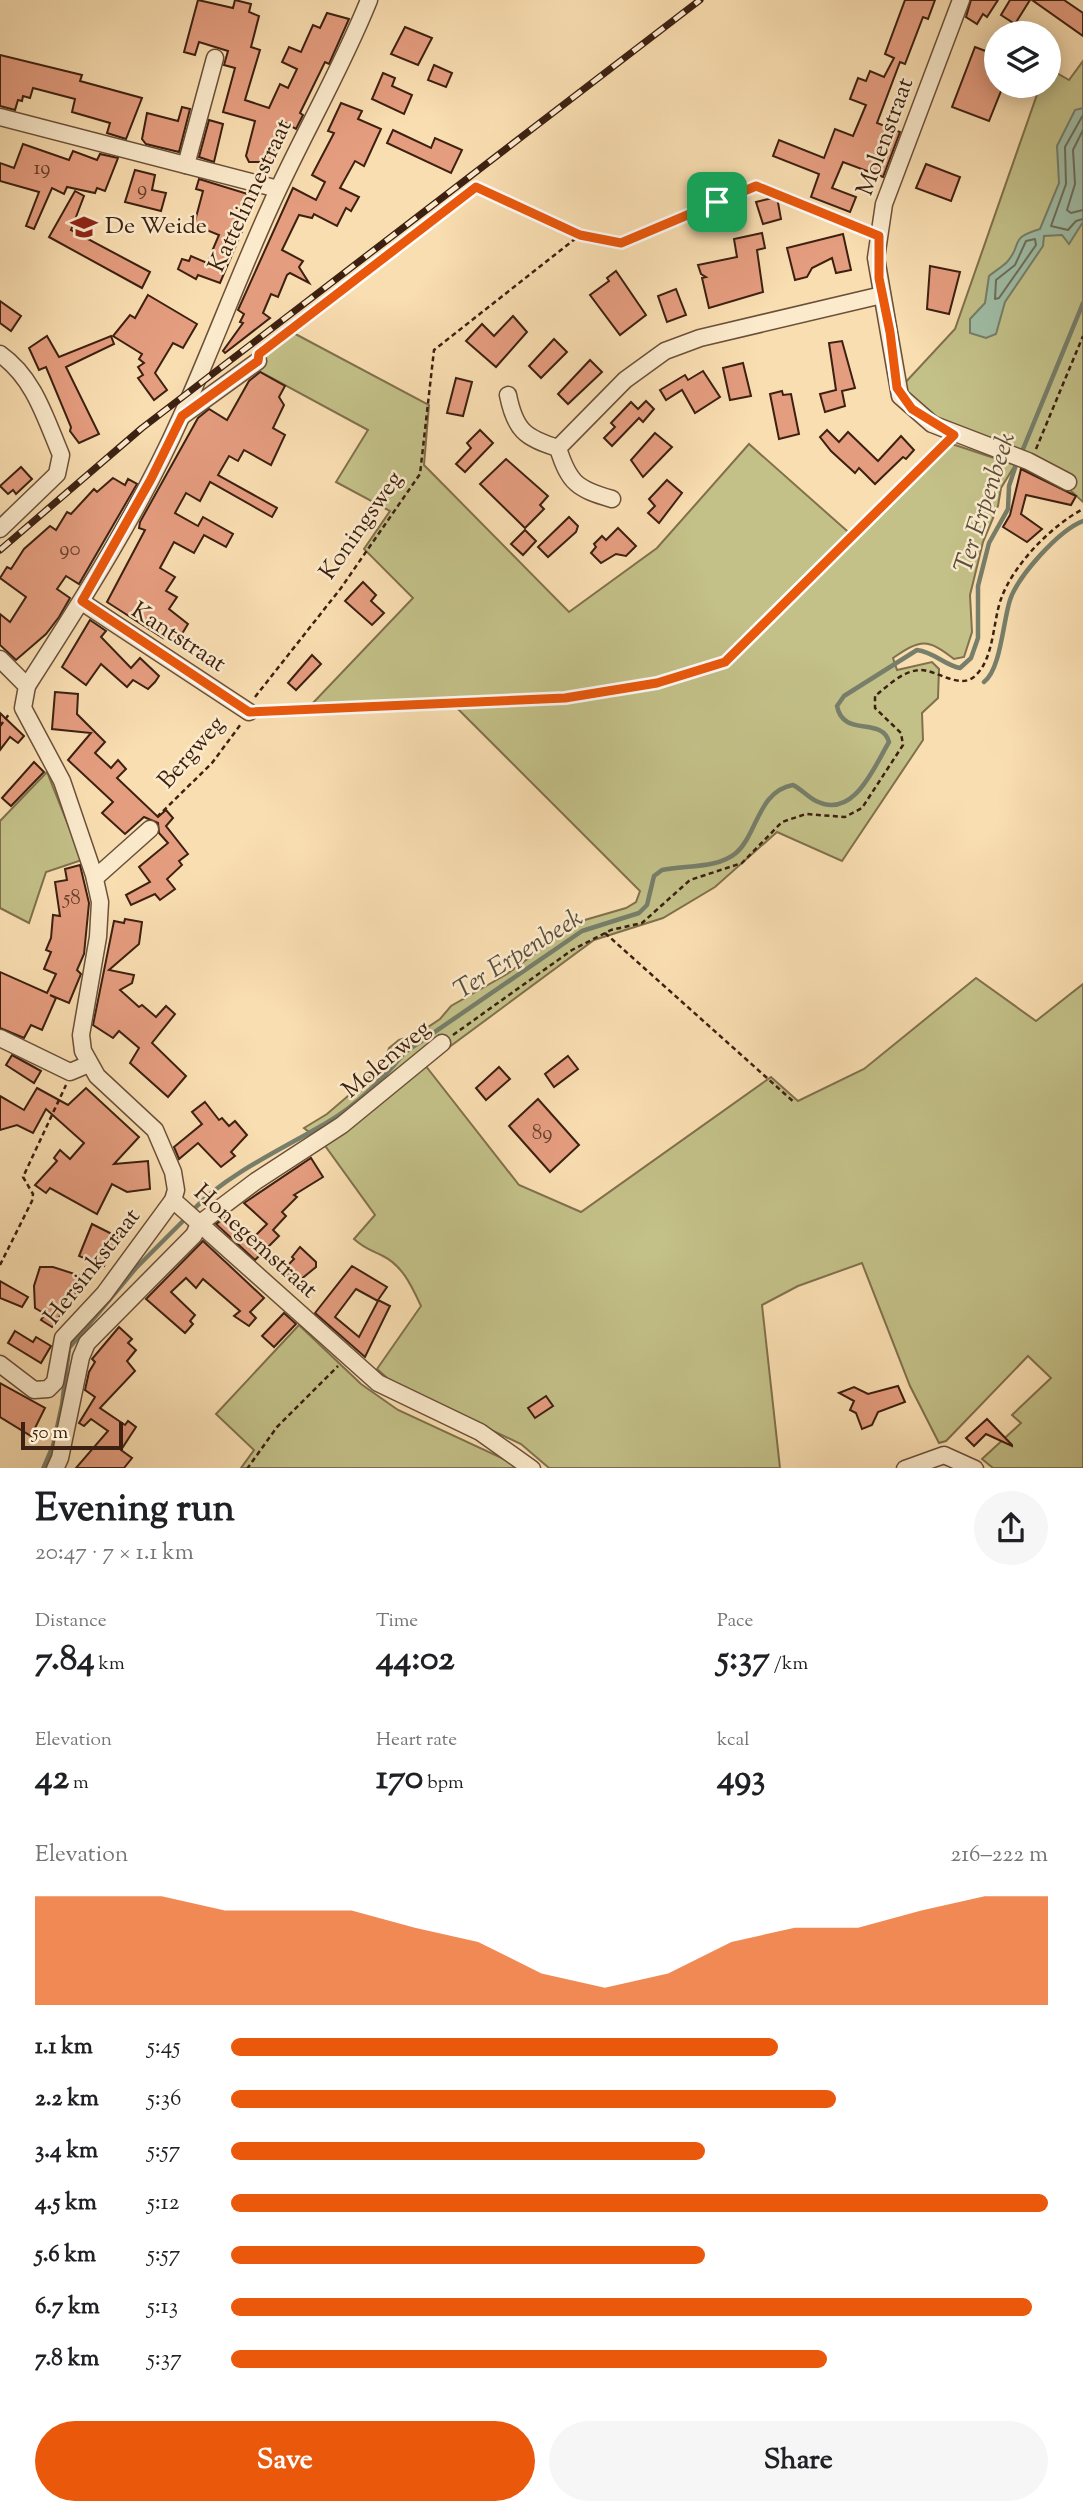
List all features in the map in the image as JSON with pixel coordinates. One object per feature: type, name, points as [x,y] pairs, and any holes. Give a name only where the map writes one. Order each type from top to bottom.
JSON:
[{"type":"street","name":"Kattelinnestraat","points":[[27,686],[82,601],[151,479],[182,416],[229,298],[278,189],[369,0]]},
{"type":"street","name":"Molenstraat","points":[[961,0],[884,204],[879,236],[876,258],[900,396],[932,424],[954,435],[1024,460],[1068,481]]},
{"type":"street","points":[[186,165],[215,58]]},
{"type":"street","points":[[0,117],[278,189]]},
{"type":"street","points":[[558,448],[625,380],[665,351],[700,338],[882,295]]},
{"type":"street","points":[[0,354],[18,367],[29,382],[61,455],[61,466],[57,474],[0,529]]},
{"type":"street","name":"Kattelinnestraat","points":[[182,416],[258,361]]},
{"type":"street","points":[[509,395],[512,416],[523,432],[535,441],[558,448]]},
{"type":"street","points":[[558,448],[564,467],[576,485],[612,499]]},
{"type":"street","name":"Kantstraat","points":[[82,601],[249,712]]},
{"type":"street","points":[[0,659],[27,686]]},
{"type":"street","name":"Honegemstraat","points":[[27,686],[23,708],[62,781],[95,878],[100,902],[98,937],[81,1035],[83,1051],[97,1076],[155,1130],[173,1172],[176,1190],[173,1200],[378,1383],[480,1432],[531,1468]]},
{"type":"street","points":[[95,878],[152,824]]},
{"type":"street","points":[[0,1038],[70,1072],[89,1064]]},
{"type":"street","name":"Molenweg","points":[[55,1468],[60,1458],[81,1357],[87,1343],[194,1235],[199,1224],[256,1181],[342,1125],[442,1043]]},
{"type":"street","name":"Hersinkstraat","points":[[0,1364],[34,1390],[48,1389],[55,1382],[63,1338],[104,1294],[173,1200]]},
{"type":"street","points":[[905,1468],[944,1455],[975,1468]]},
{"type":"path","points":[[258,361],[259,354],[476,187],[580,235],[621,243],[756,186],[879,236]]},
{"type":"path","name":"Koningsweg","points":[[249,712],[250,704],[341,588],[420,474],[434,350],[580,235]]},
{"type":"path","points":[[1024,460],[1083,336]]},
{"type":"path","name":"Bergweg","points":[[152,824],[212,763],[249,712],[565,698],[657,683],[725,662],[954,435]]},
{"type":"path","name":"Molenweg","points":[[442,1043],[498,999],[572,950],[606,933],[642,923],[690,880],[742,863],[782,822],[806,814],[845,817],[862,808],[903,745],[901,733],[875,708],[875,696],[902,675],[919,670],[968,680],[977,674],[987,653],[1002,597],[1019,567],[1066,520],[1083,509]]},
{"type":"path","points":[[606,933],[795,1103]]},
{"type":"path","points":[[0,1265],[32,1201],[33,1194],[23,1177],[70,1072]]},
{"type":"path","points":[[247,1468],[277,1427],[348,1357]]},
{"type":"shaded area","points":[[1083,61],[1083,502],[1068,488],[1021,469],[1032,456],[942,421],[913,399],[903,385],[955,329],[1036,98],[1061,98],[1061,75],[1069,80]]},
{"type":"shaded area","points":[[286,329],[429,405],[424,465],[569,612],[657,548],[749,444],[855,538],[952,444],[1015,465],[1001,488],[998,506],[983,542],[970,595],[972,632],[964,657],[954,659],[930,644],[917,644],[893,658],[897,670],[932,662],[939,669],[938,698],[922,713],[923,740],[842,861],[777,832],[715,887],[663,918],[594,940],[425,1065],[519,1185],[581,1212],[771,1077],[798,1101],[864,1069],[976,978],[1036,1021],[1083,984],[1083,1468],[993,1468],[982,1459],[1021,1423],[1012,1415],[1051,1378],[1028,1356],[946,1441],[939,1443],[910,1386],[862,1263],[798,1286],[762,1305],[780,1468],[549,1468],[521,1444],[395,1385],[377,1369],[421,1306],[396,1265],[354,1239],[375,1215],[323,1143],[304,1128],[327,1114],[383,1066],[389,1048],[399,1040],[416,1035],[440,1019],[451,1006],[507,974],[578,922],[626,908],[636,902],[640,891],[455,706],[310,706],[413,598],[364,549],[390,511],[336,482],[368,430],[255,369],[255,355]]},
{"type":"shaded area","points":[[47,772],[82,860],[46,872],[29,923],[0,908],[0,821]]},
{"type":"shaded area","points":[[299,1325],[361,1384],[398,1410],[523,1468],[241,1468],[254,1450],[216,1414]]},
{"type":"water","points":[[1083,108],[1083,222],[1069,244],[1062,235],[1044,236],[1043,246],[1005,302],[996,334],[986,338],[970,333],[970,319],[985,303],[989,276],[1007,262],[1023,236],[1040,229],[1059,183],[1057,146],[1075,110]]},
{"type":"building","points":[[198,0],[233,8],[235,0],[251,4],[249,12],[259,16],[251,47],[260,50],[245,100],[269,108],[280,84],[288,88],[297,69],[282,62],[289,47],[301,52],[313,25],[320,28],[327,13],[349,19],[329,64],[325,62],[300,113],[303,115],[296,129],[285,123],[273,149],[277,150],[270,167],[259,162],[249,162],[246,156],[255,121],[223,112],[235,68],[224,65],[228,51],[199,42],[195,55],[184,52]]},
{"type":"building","points":[[905,0],[935,0],[928,19],[923,17],[905,64],[900,62],[877,123],[900,132],[883,177],[843,162],[832,188],[856,197],[850,212],[811,197],[819,174],[773,156],[779,140],[824,158],[835,129],[853,136],[866,105],[850,99],[858,78],[866,81],[870,71],[884,77],[894,58],[885,54]]},
{"type":"building","points":[[971,0],[998,0],[987,17],[983,14],[977,24],[966,17]]},
{"type":"building","points":[[1010,0],[1030,0],[1017,21],[1010,21],[1001,15]]},
{"type":"building","points":[[1032,0],[1064,0],[1083,13],[1083,36]]},
{"type":"building","points":[[405,27],[432,38],[418,65],[391,54]]},
{"type":"building","points":[[975,47],[984,50],[984,98],[998,98],[989,121],[952,107]]},
{"type":"building","points":[[0,55],[82,75],[80,81],[142,98],[126,139],[107,133],[110,123],[72,112],[75,99],[33,88],[30,98],[23,96],[22,101],[18,100],[15,110],[0,106]]},
{"type":"building","points":[[434,65],[452,73],[446,87],[428,80]]},
{"type":"building","points":[[383,73],[395,78],[392,86],[412,95],[404,114],[372,99]]},
{"type":"building","points":[[341,103],[362,111],[358,119],[381,129],[364,166],[355,161],[340,188],[359,197],[351,211],[346,208],[337,226],[314,214],[312,218],[299,215],[282,250],[303,261],[299,267],[309,283],[290,273],[287,275],[278,297],[271,294],[263,313],[270,318],[225,353],[223,351],[243,323],[240,322],[244,314],[238,310],[293,188],[316,200],[325,182],[312,175],[334,133],[328,131]]},
{"type":"building","points":[[182,107],[190,109],[179,152],[146,144],[142,139],[147,113],[178,121]]},
{"type":"building","points":[[209,120],[223,124],[214,162],[199,157]]},
{"type":"building","points":[[393,130],[431,148],[435,138],[462,150],[451,173],[387,143]]},
{"type":"building","points":[[23,144],[69,160],[73,151],[97,160],[100,154],[118,158],[105,191],[97,188],[95,193],[67,187],[64,194],[52,188],[34,229],[26,226],[39,192],[0,181],[0,163],[14,168]]},
{"type":"building","points":[[926,164],[960,177],[951,201],[916,188]]},
{"type":"building","points":[[135,170],[155,175],[152,190],[166,193],[161,211],[125,202]]},
{"type":"building","points":[[199,179],[251,195],[254,203],[220,283],[198,275],[196,279],[178,269],[182,259],[189,261],[191,256],[207,263],[219,235],[194,225],[203,191],[196,189]]},
{"type":"building","points":[[75,191],[84,196],[71,230],[150,272],[142,288],[49,237]]},
{"type":"building","points":[[777,197],[781,219],[763,224],[756,202]]},
{"type":"building","points":[[762,233],[765,248],[757,250],[763,292],[709,308],[702,278],[706,277],[701,274],[698,265],[737,257],[734,239]]},
{"type":"building","points":[[843,234],[851,270],[836,273],[832,258],[812,268],[807,277],[795,280],[787,248]]},
{"type":"building","points":[[930,266],[960,272],[949,314],[927,309]]},
{"type":"building","points":[[616,271],[646,315],[620,335],[590,295],[609,281],[607,278]]},
{"type":"building","points":[[676,289],[686,315],[667,322],[658,296]]},
{"type":"building","points":[[148,295],[197,324],[183,348],[173,343],[155,373],[167,390],[154,400],[138,378],[143,375],[138,367],[144,363],[139,359],[142,354],[113,336],[130,315],[135,318]]},
{"type":"building","points":[[0,301],[21,316],[11,331],[0,323]]},
{"type":"building","points":[[513,316],[527,332],[496,367],[466,341],[482,324],[494,336]]},
{"type":"building","points":[[47,336],[59,357],[111,336],[114,344],[66,367],[99,434],[79,443],[70,431],[71,427],[46,367],[39,370],[29,348]]},
{"type":"building","points":[[554,339],[567,352],[541,378],[529,366]]},
{"type":"building","points":[[842,341],[855,388],[842,391],[845,406],[825,412],[820,394],[836,390],[829,343]]},
{"type":"building","points":[[590,360],[602,372],[568,404],[558,394]]},
{"type":"building","points":[[743,363],[751,396],[730,400],[723,368]]},
{"type":"building","points":[[703,371],[720,397],[695,413],[682,390],[666,400],[660,390],[685,375],[688,380]]},
{"type":"building","points":[[260,372],[285,386],[279,397],[284,405],[273,428],[285,435],[271,465],[244,450],[238,461],[229,456],[218,475],[277,508],[272,517],[210,482],[200,501],[186,493],[175,513],[198,526],[203,517],[233,534],[226,547],[204,535],[194,553],[174,542],[160,568],[175,577],[166,591],[177,597],[169,609],[188,624],[177,642],[165,634],[163,638],[107,602],[145,530],[139,528],[140,522],[198,418],[209,409],[227,420],[249,381]]},
{"type":"building","points":[[456,378],[472,382],[463,416],[447,413]]},
{"type":"building","points":[[782,391],[783,395],[791,394],[799,434],[779,439],[770,394]]},
{"type":"building","points":[[646,401],[654,409],[643,422],[639,418],[612,446],[604,438],[615,427],[611,423],[631,402],[638,409]]},
{"type":"building","points":[[480,430],[493,443],[465,472],[456,464],[471,448],[467,443]]},
{"type":"building","points":[[827,430],[839,442],[848,432],[878,461],[901,436],[914,450],[875,484],[859,468],[855,473],[831,451],[820,437]]},
{"type":"building","points":[[655,433],[672,447],[643,477],[631,460]]},
{"type":"building","points":[[506,459],[548,496],[540,505],[544,509],[525,528],[480,484]]},
{"type":"building","points":[[21,467],[32,479],[16,494],[13,490],[8,494],[0,486]]},
{"type":"building","points":[[1021,469],[1076,496],[1071,505],[1026,495],[1021,514],[1042,529],[1027,542],[1003,527],[1010,515]]},
{"type":"building","points":[[113,478],[125,485],[128,479],[137,484],[79,584],[66,576],[57,589],[70,598],[59,617],[46,634],[16,660],[0,645],[0,614],[10,622],[26,597],[0,578],[7,567],[11,569],[24,549],[50,526],[56,530],[67,512],[71,514],[94,489],[97,492]]},
{"type":"building","points":[[667,480],[682,493],[659,523],[648,513],[655,506],[649,499]]},
{"type":"building","points":[[569,517],[578,526],[576,532],[548,557],[538,547]]},
{"type":"building","points":[[618,528],[636,546],[626,556],[616,554],[601,563],[591,553],[596,547],[594,544],[602,536],[606,540]]},
{"type":"building","points":[[525,530],[536,541],[523,555],[511,544]]},
{"type":"building","points":[[363,582],[376,595],[371,601],[384,613],[372,625],[345,601]]},
{"type":"building","points":[[90,620],[106,631],[101,637],[131,668],[140,658],[159,676],[148,689],[133,680],[127,687],[101,664],[86,685],[62,667]]},
{"type":"building","points":[[312,655],[321,664],[296,690],[288,683]]},
{"type":"building","points":[[55,692],[78,694],[77,714],[105,742],[95,753],[111,768],[118,760],[126,769],[117,778],[158,817],[166,810],[173,818],[166,826],[188,854],[179,861],[182,865],[167,879],[175,889],[160,900],[155,894],[131,905],[126,895],[150,882],[139,867],[168,843],[159,833],[158,823],[144,817],[125,834],[102,813],[113,802],[68,760],[91,733],[52,729]]},
{"type":"building","points":[[0,713],[24,736],[18,743],[10,737],[0,750]]},
{"type":"building","points":[[34,762],[44,772],[11,806],[2,798]]},
{"type":"building","points":[[80,865],[89,903],[84,954],[77,970],[81,974],[69,1003],[50,995],[56,998],[42,1030],[31,1025],[24,1038],[0,1028],[0,972],[47,993],[56,974],[44,969],[51,952],[46,950],[51,938],[53,915],[60,916],[55,882],[67,880],[65,869]]},
{"type":"building","points":[[125,919],[142,922],[139,944],[109,970],[134,975],[132,983],[120,990],[139,1007],[142,1005],[156,1017],[166,1006],[175,1014],[152,1043],[186,1076],[168,1097],[130,1063],[139,1048],[119,1031],[113,1038],[93,1025],[114,921],[124,923]]},
{"type":"building","points":[[12,1055],[41,1071],[34,1083],[6,1065]]},
{"type":"building","points":[[568,1056],[578,1069],[554,1087],[545,1074]]},
{"type":"building","points":[[499,1067],[510,1079],[486,1100],[476,1088]]},
{"type":"building","points":[[37,1088],[68,1105],[86,1088],[139,1137],[114,1164],[148,1161],[150,1189],[127,1192],[112,1184],[97,1214],[50,1188],[46,1193],[35,1185],[57,1161],[54,1158],[60,1150],[70,1159],[84,1143],[46,1109],[33,1133],[17,1125],[0,1130],[0,1096],[24,1110]]},
{"type":"building","points":[[538,1099],[579,1145],[550,1172],[509,1126]]},
{"type":"building","points":[[205,1102],[219,1120],[222,1118],[229,1126],[235,1121],[247,1135],[231,1152],[235,1156],[221,1167],[198,1143],[179,1159],[174,1147],[202,1124],[192,1112]]},
{"type":"building","points":[[311,1158],[323,1177],[294,1195],[297,1197],[282,1212],[286,1216],[273,1230],[279,1236],[255,1260],[216,1224],[225,1218],[251,1240],[267,1224],[244,1203]]},
{"type":"building","points":[[92,1224],[118,1237],[104,1266],[79,1256]]},
{"type":"building","points":[[203,1241],[264,1298],[250,1312],[256,1318],[249,1326],[234,1316],[240,1311],[203,1279],[196,1288],[186,1278],[171,1292],[195,1315],[190,1321],[193,1324],[185,1333],[146,1299]]},
{"type":"building","points":[[300,1247],[316,1262],[316,1267],[294,1285],[285,1276],[292,1269],[288,1265]]},
{"type":"building","points":[[352,1266],[387,1287],[378,1300],[390,1306],[365,1357],[315,1313]],"holes":[[[356,1289],[378,1301],[359,1337],[335,1317]]]},
{"type":"building","points":[[40,1267],[53,1267],[87,1278],[52,1327],[41,1320],[45,1314],[35,1308],[34,1286]]},
{"type":"building","points":[[0,1281],[28,1297],[22,1307],[0,1298]]},
{"type":"building","points":[[284,1313],[296,1324],[274,1347],[262,1336]]},
{"type":"building","points":[[119,1327],[132,1339],[128,1343],[136,1350],[127,1361],[135,1371],[100,1408],[125,1425],[128,1421],[136,1427],[121,1450],[132,1458],[124,1468],[76,1468],[108,1431],[91,1419],[84,1426],[79,1423],[95,1397],[85,1390],[89,1372],[95,1362],[92,1359]]},
{"type":"building","points":[[15,1331],[33,1342],[36,1337],[51,1346],[41,1363],[8,1343]]},
{"type":"building","points":[[0,1383],[45,1408],[31,1436],[0,1417]]},
{"type":"building","points":[[898,1386],[905,1402],[878,1412],[872,1425],[862,1429],[856,1413],[850,1410],[854,1401],[839,1393],[854,1387],[868,1394]]},
{"type":"building","points":[[546,1396],[553,1406],[535,1418],[528,1408]]},
{"type":"building","points":[[987,1419],[1012,1446],[986,1434],[974,1446],[966,1438]]},
{"type":"waterway","name":"Ter Erpenbeek","points":[[1021,454],[1083,303]]},
{"type":"waterway","name":"Ter Erpenbeek","points":[[196,1207],[224,1183],[349,1108],[369,1091],[404,1053],[582,931],[639,913],[647,905],[654,876],[662,870],[720,862],[736,853],[749,836],[765,804],[781,789],[793,785],[816,801],[829,805],[852,797],[869,777],[889,742],[879,730],[847,721],[841,716],[837,706],[844,696],[917,650],[960,668],[971,658],[978,638],[978,586],[989,543],[1008,509],[1009,486],[1017,462]]},
{"type":"waterway","points":[[984,682],[990,676],[998,656],[1014,590],[1051,544],[1083,521]]},
{"type":"waterway","name":"Ter Erpenbeek","points":[[43,1468],[53,1446],[62,1405],[69,1348],[136,1268],[182,1222]]},
{"type":"railway","points":[[0,550],[142,428],[700,0]]},
{"type":"place","name":"De Weide","points":[[84,227]]},
{"type":"route","points":[[756,186],[879,236],[876,258],[900,396],[932,424],[954,435],[725,662],[657,683],[565,698],[249,712],[82,601],[151,479],[182,416],[258,361],[259,354],[476,187],[580,235],[621,243],[717,202],[756,186]]}]
